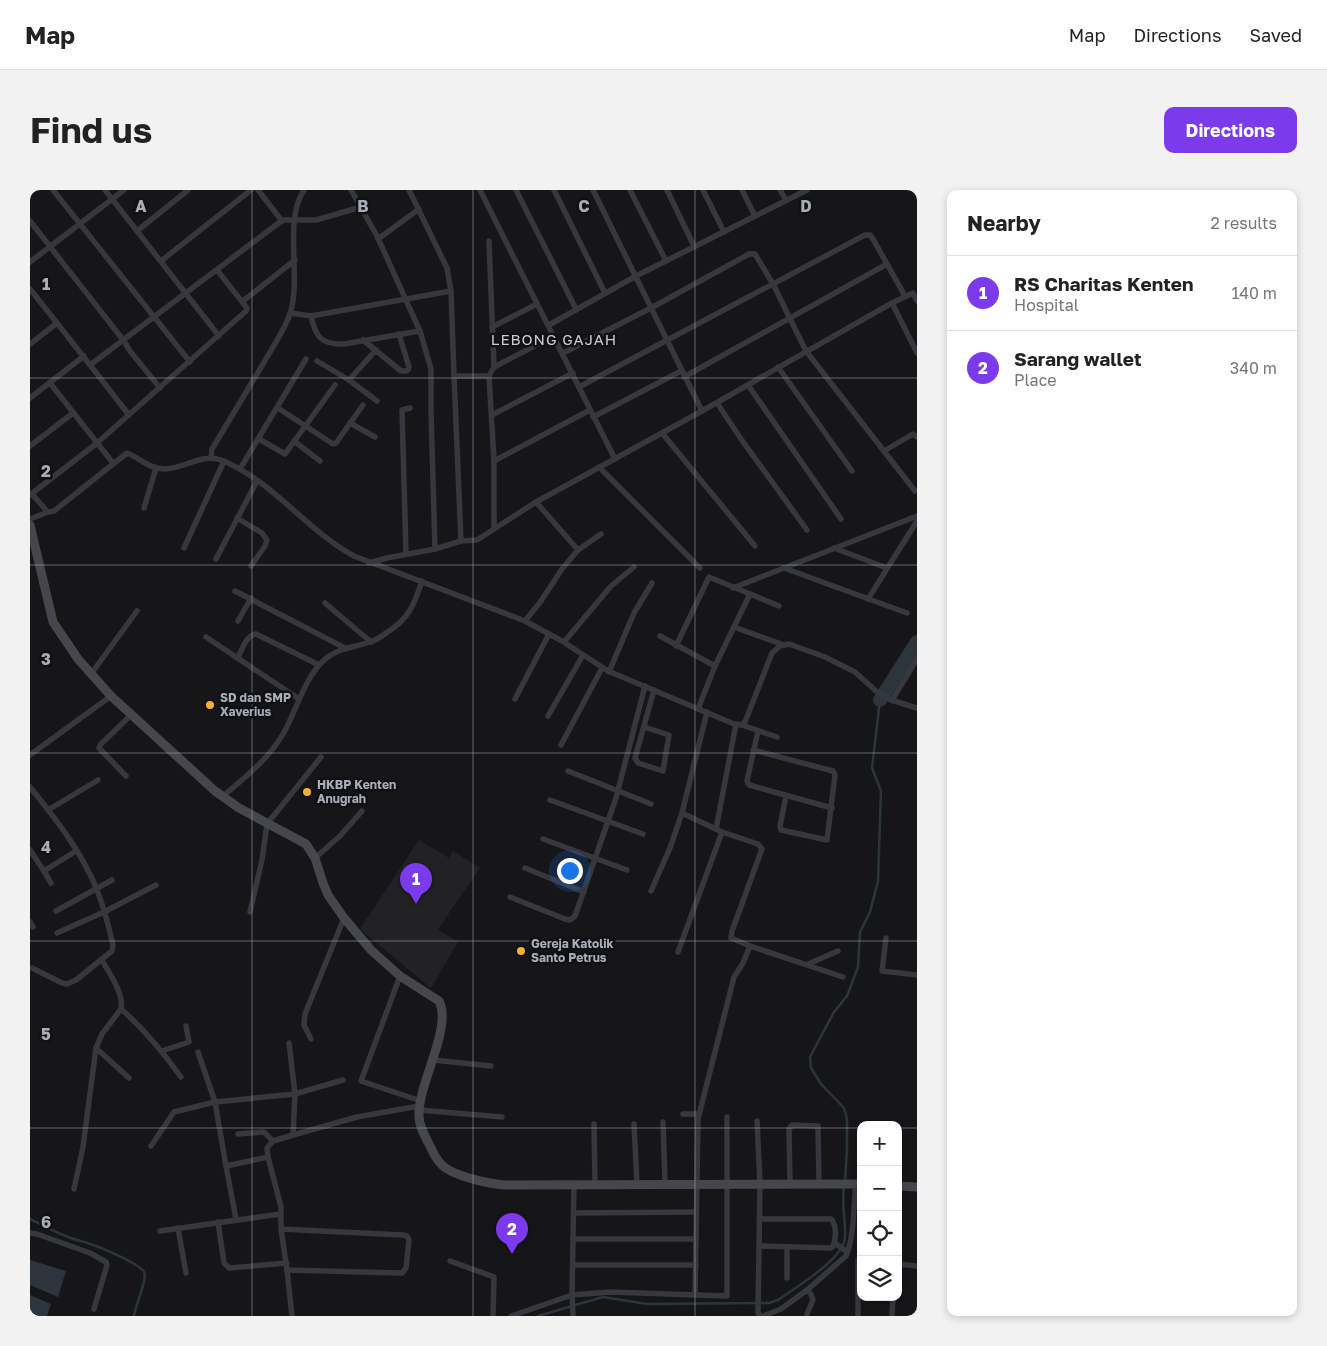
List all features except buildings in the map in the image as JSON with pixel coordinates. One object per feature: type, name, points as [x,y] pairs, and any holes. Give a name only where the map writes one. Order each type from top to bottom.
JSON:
[{"type":"street","points":[[53,190],[190,362]]},
{"type":"street","points":[[104,190],[219,336]]},
{"type":"street","points":[[30,262],[124,190]]},
{"type":"street","points":[[136,231],[188,190]]},
{"type":"street","points":[[160,262],[252,190]]},
{"type":"street","points":[[258,190],[282,220]]},
{"type":"street","points":[[211,458],[212,449],[278,337],[290,313],[295,260],[294,220],[297,205],[304,190]]},
{"type":"street","points":[[351,190],[378,239],[420,331],[432,373],[431,411],[435,549]]},
{"type":"street","points":[[409,190],[444,258],[451,290],[461,541]]},
{"type":"street","points":[[480,190],[615,459]]},
{"type":"street","points":[[516,190],[576,309]]},
{"type":"street","points":[[554,190],[605,293]]},
{"type":"street","points":[[593,190],[702,411]]},
{"type":"street","points":[[630,190],[666,261]]},
{"type":"street","points":[[666,190],[694,246]]},
{"type":"street","points":[[703,190],[724,232]]},
{"type":"street","points":[[742,190],[755,216]]},
{"type":"street","points":[[780,190],[786,200]]},
{"type":"street","points":[[549,325],[636,276],[807,190]]},
{"type":"street","points":[[90,365],[282,220],[322,218],[361,207]]},
{"type":"street","points":[[378,239],[419,209]]},
{"type":"street","points":[[30,221],[160,388]]},
{"type":"street","points":[[580,387],[865,235],[872,238],[905,296]]},
{"type":"street","points":[[489,241],[494,367],[489,376],[494,461],[494,529]]},
{"type":"street","points":[[563,353],[651,308],[751,253],[758,256],[806,351],[915,491]]},
{"type":"street","points":[[243,301],[295,260]]},
{"type":"street","points":[[593,416],[683,374],[887,264]]},
{"type":"street","points":[[48,512],[31,494],[97,443],[247,310],[243,301],[218,270]]},
{"type":"street","points":[[30,289],[129,415]]},
{"type":"street","points":[[290,313],[312,316],[451,290]]},
{"type":"street","points":[[369,563],[435,549],[461,541],[478,540],[536,502],[717,403],[915,291],[917,301]]},
{"type":"street","points":[[892,303],[917,353]]},
{"type":"street","points":[[492,327],[537,304]]},
{"type":"street","points":[[312,316],[315,332],[324,340],[337,344],[420,331]]},
{"type":"street","points":[[30,344],[57,323]]},
{"type":"street","points":[[363,340],[402,370],[407,371],[409,367],[398,334]]},
{"type":"street","points":[[494,367],[554,336]]},
{"type":"street","points":[[349,380],[376,350]]},
{"type":"street","points":[[30,398],[84,356]]},
{"type":"street","points":[[240,469],[306,359]]},
{"type":"street","points":[[317,361],[378,400]]},
{"type":"street","points":[[778,367],[852,470]]},
{"type":"street","points":[[492,414],[573,373]]},
{"type":"street","points":[[454,376],[489,376]]},
{"type":"street","points":[[50,383],[113,463]]},
{"type":"street","points":[[748,384],[841,519]]},
{"type":"street","points":[[259,438],[285,454],[335,385]]},
{"type":"street","points":[[717,403],[807,530]]},
{"type":"street","points":[[278,408],[333,444],[336,443],[363,405]]},
{"type":"street","points":[[406,554],[402,410],[410,408]]},
{"type":"street","points":[[494,461],[590,410]]},
{"type":"street","points":[[30,446],[73,413]]},
{"type":"street","points":[[350,423],[375,437]]},
{"type":"street","points":[[662,433],[756,546]]},
{"type":"street","points":[[884,451],[913,434],[917,437]]},
{"type":"street","points":[[294,441],[320,461]]},
{"type":"street","points":[[30,519],[58,509],[127,453],[156,468],[167,469],[211,458],[240,469],[335,545],[369,563],[422,581],[525,621],[564,642],[609,672],[739,725],[777,737]]},
{"type":"street","points":[[184,548],[224,462]]},
{"type":"street","points":[[599,467],[700,568]]},
{"type":"street","points":[[144,508],[156,468]]},
{"type":"street","points":[[216,559],[257,481]]},
{"type":"street","points":[[536,502],[578,550]]},
{"type":"street","points":[[733,588],[917,516]]},
{"type":"street","points":[[237,518],[262,533],[266,540],[265,546],[251,566]]},
{"type":"street","points":[[868,599],[917,520]]},
{"type":"street","points":[[30,525],[53,622],[73,653],[91,674],[131,715],[222,797],[266,824],[306,844],[315,858],[325,890],[344,918],[371,950],[400,976],[439,1001],[443,1014],[433,1060],[419,1105],[422,1129],[435,1155],[443,1166],[452,1172],[499,1185],[760,1183],[857,1184],[852,1232],[846,1252],[807,1290],[781,1309],[759,1314],[760,1183],[757,1121]]},
{"type":"street","points":[[525,621],[578,550],[601,534]]},
{"type":"street","points":[[834,548],[887,568]]},
{"type":"street","points":[[564,642],[606,592],[634,567]]},
{"type":"street","points":[[784,568],[906,613]]},
{"type":"street","points":[[676,646],[709,577],[779,606]]},
{"type":"street","points":[[222,797],[269,754],[282,736],[299,699],[320,665],[331,654],[345,648],[371,642],[389,631],[408,615],[415,604],[422,581]]},
{"type":"street","points":[[609,672],[634,613],[652,583]]},
{"type":"street","points":[[235,591],[345,648]]},
{"type":"street","points":[[698,709],[715,666],[750,594]]},
{"type":"street","points":[[238,621],[251,598]]},
{"type":"street","points":[[325,603],[371,642]]},
{"type":"street","points":[[91,674],[136,611]]},
{"type":"street","points":[[734,627],[792,645],[845,667],[862,678],[876,691],[892,700],[917,708]]},
{"type":"street","points":[[238,658],[248,638],[256,634],[320,665]]},
{"type":"street","points":[[515,699],[549,634]]},
{"type":"street","points":[[660,636],[715,666]]},
{"type":"street","points":[[206,637],[299,699]]},
{"type":"street","points":[[716,829],[739,725],[746,721],[772,652],[784,644]]},
{"type":"street","points":[[548,716],[583,655]]},
{"type":"street","points":[[892,700],[917,659]]},
{"type":"street","points":[[561,745],[602,668]]},
{"type":"street","points":[[510,897],[565,919],[570,920],[575,916],[618,790],[645,686]]},
{"type":"street","points":[[644,726],[669,735],[663,771],[638,763],[635,760],[635,756],[654,690]]},
{"type":"street","points":[[30,755],[111,696]]},
{"type":"street","points":[[651,890],[670,848],[682,813],[707,712]]},
{"type":"street","points":[[126,776],[99,748],[100,744],[131,715]]},
{"type":"street","points":[[758,731],[748,784],[753,787],[832,808]]},
{"type":"street","points":[[753,750],[833,771],[835,775],[828,840],[780,829],[786,796]]},
{"type":"street","points":[[250,912],[259,877],[266,824],[321,757]]},
{"type":"street","points":[[568,771],[651,804]]},
{"type":"street","points":[[48,810],[98,780]]},
{"type":"street","points":[[30,787],[76,851],[97,890],[113,949],[76,980],[66,984],[32,968]]},
{"type":"street","points":[[550,800],[643,834]]},
{"type":"street","points":[[315,858],[340,836],[362,811]]},
{"type":"street","points":[[682,813],[722,832],[758,844],[762,849],[730,935],[733,940],[843,977]]},
{"type":"street","points":[[678,952],[722,832]]},
{"type":"street","points":[[543,839],[627,870]]},
{"type":"street","points":[[30,850],[51,883]]},
{"type":"street","points":[[44,871],[76,851]]},
{"type":"street","points":[[525,868],[584,892]]},
{"type":"street","points":[[56,911],[112,880]]},
{"type":"street","points":[[57,933],[104,912],[156,885]]},
{"type":"street","points":[[311,1039],[304,1025],[306,1014],[344,918]]},
{"type":"street","points":[[886,938],[882,971],[917,975]]},
{"type":"street","points":[[695,1294],[695,1212],[699,1114],[734,977],[743,963],[750,946]]},
{"type":"street","points":[[807,964],[838,951]]},
{"type":"street","points":[[74,1189],[83,1147],[96,1048],[102,1034],[121,1009],[121,1000],[117,988],[102,960]]},
{"type":"street","points":[[400,976],[361,1080],[419,1105],[502,1117]]},
{"type":"street","points":[[121,1009],[137,1023],[182,1077]]},
{"type":"street","points":[[162,1051],[189,1042],[186,1026]]},
{"type":"street","points":[[289,1043],[295,1094],[293,1135]]},
{"type":"street","points":[[96,1048],[129,1078]]},
{"type":"street","points":[[198,1052],[215,1102],[236,1219]]},
{"type":"street","points":[[433,1060],[491,1066]]},
{"type":"street","points":[[151,1146],[174,1112],[215,1102],[295,1094],[343,1080]]},
{"type":"street","points":[[292,1316],[281,1229],[280,1214],[282,1207],[267,1148],[273,1141],[293,1135],[357,1118],[419,1105]]},
{"type":"street","points":[[683,1114],[699,1114]]},
{"type":"street","points":[[511,1316],[572,1297],[610,1292],[727,1296],[727,1117]]},
{"type":"street","points":[[663,1122],[665,1184]]},
{"type":"street","points":[[594,1124],[595,1184]]},
{"type":"street","points":[[634,1124],[637,1184]]},
{"type":"street","points":[[790,1183],[789,1126],[792,1125],[818,1126],[819,1183]]},
{"type":"street","points":[[238,1134],[264,1132],[273,1141]]},
{"type":"street","points":[[226,1166],[268,1157]]},
{"type":"street","points":[[573,1314],[574,1185]]},
{"type":"street","points":[[902,1186],[917,1187]]},
{"type":"street","points":[[574,1213],[695,1212]]},
{"type":"street","points":[[160,1230],[280,1214]]},
{"type":"street","points":[[759,1219],[831,1219],[834,1223],[836,1244],[857,1259]]},
{"type":"street","points":[[218,1222],[224,1263],[229,1268],[287,1266],[402,1273],[406,1268],[409,1240],[407,1236],[281,1229]]},
{"type":"street","points":[[178,1228],[186,1273]]},
{"type":"street","points":[[30,1234],[37,1234],[90,1253],[106,1262],[107,1265],[94,1308]]},
{"type":"street","points":[[573,1239],[696,1239]]},
{"type":"street","points":[[759,1246],[831,1248],[836,1244]]},
{"type":"street","points":[[787,1247],[787,1278]]},
{"type":"street","points":[[450,1261],[494,1277],[493,1316]]},
{"type":"street","points":[[902,1264],[917,1266]]},
{"type":"street","points":[[573,1266],[696,1265]]},
{"type":"street","points":[[807,1290],[813,1300],[807,1314]]},
{"type":"street","points":[[858,1301],[858,1316]]},
{"type":"street","points":[[892,1316],[893,1301]]},
{"type":"shaded area","points":[[419,840],[449,858],[453,851],[480,868],[438,929],[458,942],[431,988],[360,929]]},
{"type":"shaded area","points":[[30,1260],[66,1271],[58,1297],[30,1285]]},
{"type":"shaded area","points":[[30,1295],[51,1304],[47,1316],[30,1316]]},
{"type":"waterway","points":[[880,700],[917,642]]},
{"type":"waterway","points":[[845,1181],[847,1119],[844,1108],[821,1084],[811,1068],[810,1057],[834,1012],[847,996],[858,967],[860,932],[870,912],[878,881],[881,791],[872,768],[880,700]]},
{"type":"waterway","points":[[538,1316],[603,1297],[647,1304],[769,1303],[778,1300],[818,1272],[837,1254],[843,1245],[845,1237],[844,1187]]},
{"type":"waterway","points":[[30,1219],[63,1235],[128,1260],[141,1269],[145,1275],[134,1316]]},
{"type":"place","name":"SD dan SMP Xaverius","points":[[210,705]]},
{"type":"place","name":"HKBP Kenten Anugrah","points":[[307,792]]},
{"type":"place","name":"RS Charitas Kenten","points":[[416,904]]},
{"type":"place","name":"Gereja Katolik Santo Petrus","points":[[521,951]]},
{"type":"place","name":"Sarang wallet","points":[[512,1254]]},
{"type":"district","name":"LEBONG GAJAH","points":[[554,340]]}]
